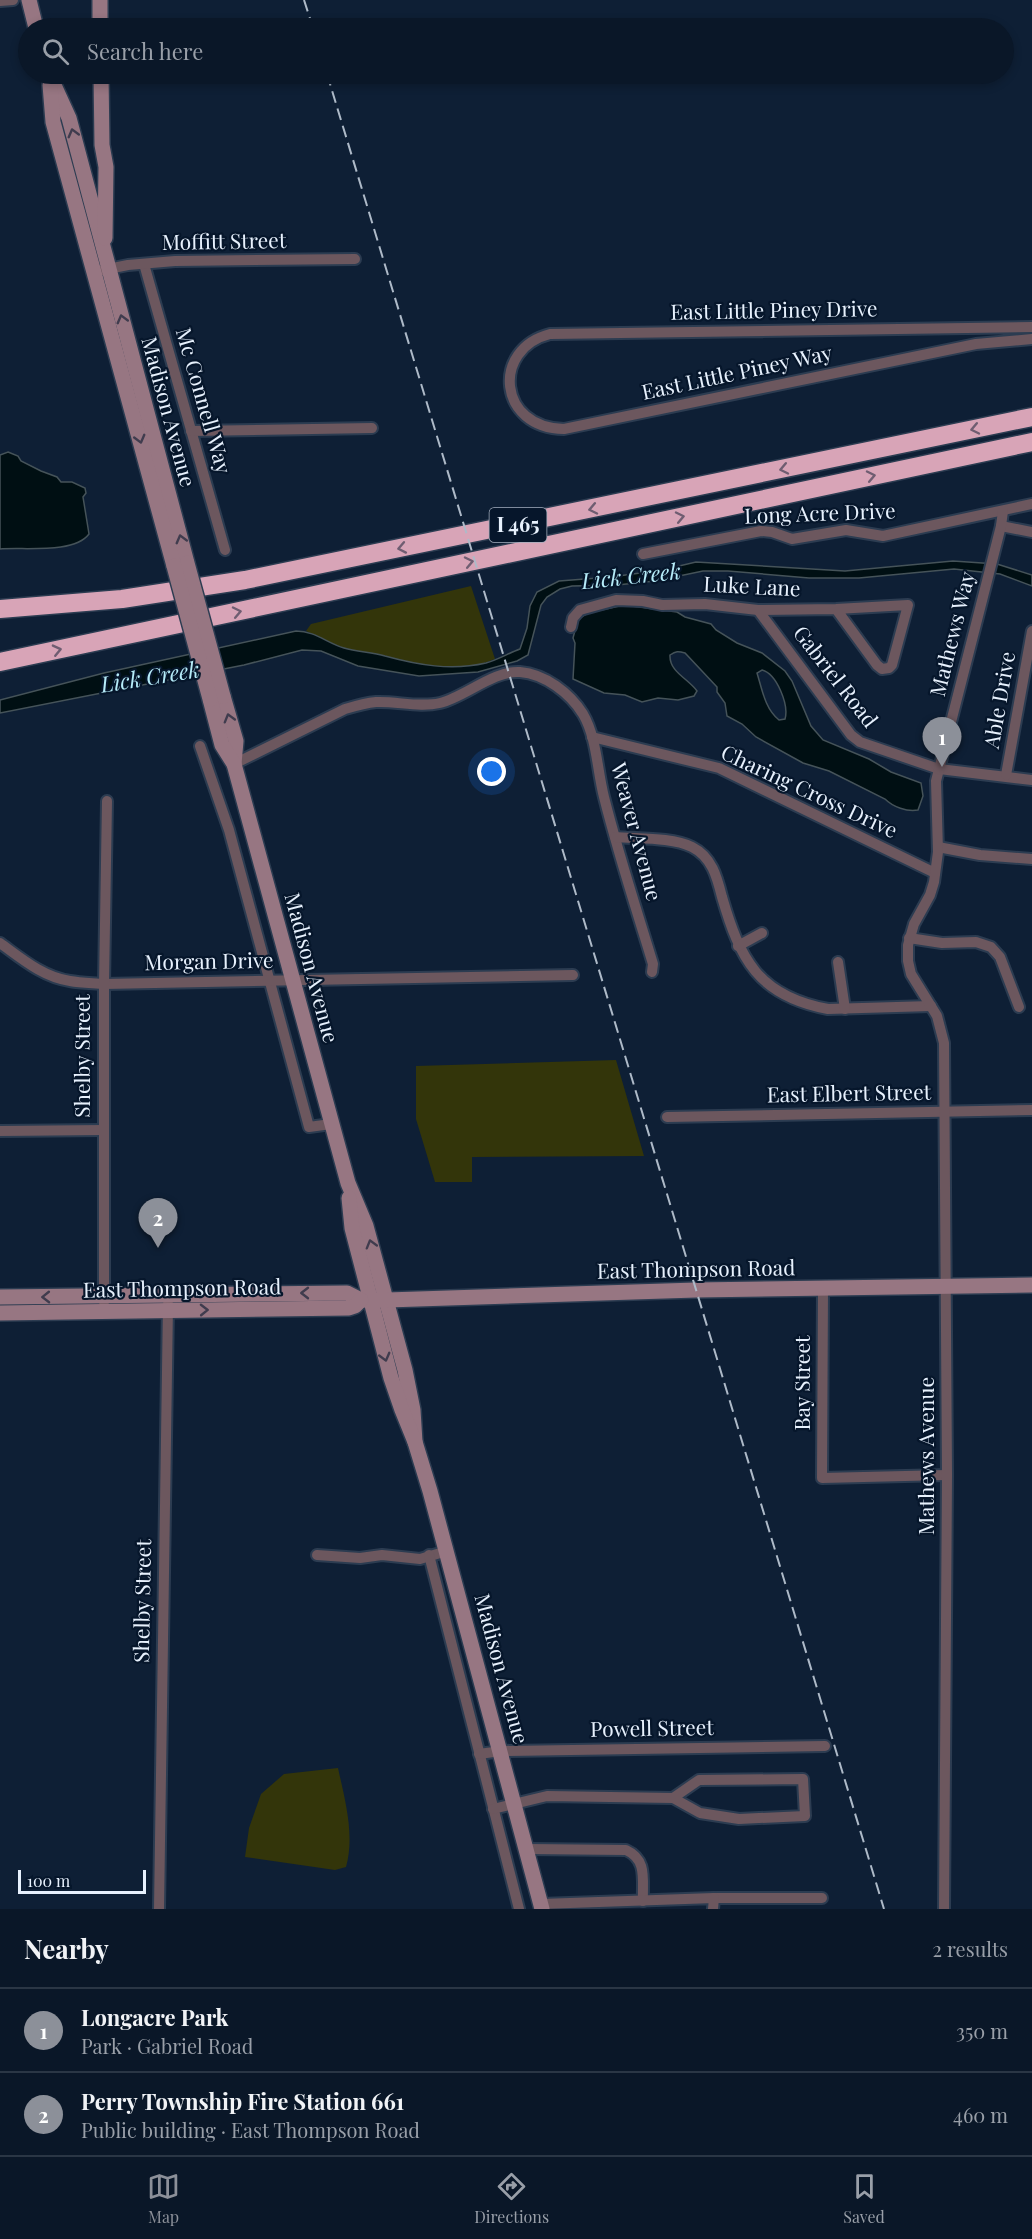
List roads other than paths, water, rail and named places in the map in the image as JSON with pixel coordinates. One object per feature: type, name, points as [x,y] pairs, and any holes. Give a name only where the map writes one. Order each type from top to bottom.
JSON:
[{"type":"highway","name":"I 465","points":[[0,609],[132,598],[245,580],[1032,417]]},
{"type":"highway","name":"I 465","points":[[0,662],[1032,442]]},
{"type":"main road","points":[[29,0],[34,18]]},
{"type":"main road","points":[[100,0],[100,18]]},
{"type":"main road","name":"Madison Avenue","points":[[50,84],[53,122],[87,248],[101,271],[216,697],[236,741],[234,764],[331,1124],[348,1183],[366,1226],[387,1300],[413,1410],[415,1442]]},
{"type":"main road","name":"Madison Avenue","points":[[54,84],[69,118],[104,250],[101,271]]},
{"type":"main road","points":[[101,84],[102,145],[106,178],[104,250]]},
{"type":"main road","points":[[79,157],[90,157],[102,145]]},
{"type":"main road","points":[[87,248],[102,145]]},
{"type":"main road","name":"Madison Avenue","points":[[348,1183],[352,1228],[366,1300],[402,1410],[415,1442],[447,1551],[542,1907]]},
{"type":"main road","name":"East Thompson Road","points":[[0,1313],[104,1304],[168,1294],[347,1293],[366,1300],[387,1300],[823,1288],[1032,1285]]},
{"type":"main road","name":"East Thompson Road","points":[[0,1298],[104,1304],[168,1311],[349,1308],[366,1300]]},
{"type":"street","points":[[0,1],[13,0]]},
{"type":"street","name":"Moffitt Street","points":[[101,271],[174,261],[355,259]]},
{"type":"street","name":"Mc Connell Way","points":[[144,264],[225,550]]},
{"type":"street","name":"East Little Piney Drive","points":[[522,350],[536,339],[550,334],[1032,327]]},
{"type":"street","points":[[959,328],[962,346]]},
{"type":"street","name":"East Little Piney Way","points":[[522,350],[511,373],[510,385],[514,401],[524,415],[536,424],[564,429],[962,346],[1032,339]]},
{"type":"street","points":[[191,431],[372,428]]},
{"type":"street","name":"Long Acre Drive","points":[[644,555],[761,531],[792,539],[846,530],[883,536],[1032,504]]},
{"type":"street","name":"Mathews Way","points":[[931,1006],[910,970],[907,954],[909,938],[931,893],[938,847],[935,810],[936,781],[1003,511]]},
{"type":"street","points":[[1001,526],[1032,532]]},
{"type":"street","name":"Luke Lane","points":[[571,627],[573,618],[580,610],[616,600],[643,601],[662,605],[716,604],[758,610],[908,605],[893,662],[887,669],[877,665],[836,609]]},
{"type":"street","name":"Gabriel Road","points":[[758,610],[855,739],[867,746],[939,769],[1006,775],[1032,780]]},
{"type":"street","name":"Able Drive","points":[[1006,775],[1032,631]]},
{"type":"street","name":"Weaver Avenue","points":[[234,764],[352,707],[376,702],[438,703],[451,700],[507,673],[518,671],[545,679],[562,690],[576,704],[592,737],[603,795],[653,964],[652,972]]},
{"type":"street","name":"Charing Cross Drive","points":[[592,737],[719,768],[935,873]]},
{"type":"street","name":"Madison Avenue","points":[[200,746],[229,830],[309,1126],[331,1124]]},
{"type":"street","name":"Shelby Street","points":[[104,1304],[104,984],[108,801]]},
{"type":"street","points":[[615,837],[681,843],[702,853],[715,873],[731,930],[738,946],[756,972],[780,992],[812,1006],[845,1009],[931,1006]]},
{"type":"street","points":[[938,847],[970,854],[1032,859]]},
{"type":"street","points":[[738,946],[762,933]]},
{"type":"street","points":[[909,938],[942,942],[976,942],[991,947],[1000,957],[1019,1007]]},
{"type":"street","name":"Morgan Drive","points":[[0,943],[48,974],[71,981],[104,984],[573,975]]},
{"type":"street","points":[[838,962],[845,1009]]},
{"type":"street","name":"Mathews Avenue","points":[[931,1006],[940,1023],[944,1039],[947,1286],[944,1909]]},
{"type":"street","name":"East Elbert Street","points":[[667,1117],[1032,1110]]},
{"type":"street","points":[[0,1131],[104,1130]]},
{"type":"street","name":"Bay Street","points":[[823,1288],[822,1478],[947,1475]]},
{"type":"street","name":"Shelby Street","points":[[159,1909],[168,1294]]},
{"type":"street","points":[[317,1555],[360,1558],[382,1555],[420,1559],[447,1551]]},
{"type":"street","name":"Madison Avenue","points":[[429,1555],[519,1909]]},
{"type":"street","name":"Powell Street","points":[[479,1754],[501,1751],[825,1746]]},
{"type":"street","points":[[493,1809],[547,1796],[673,1798],[700,1813],[739,1819],[805,1816],[803,1779],[699,1780],[673,1798]]},
{"type":"street","points":[[527,1849],[626,1850],[636,1856],[641,1863],[643,1901]]},
{"type":"street","points":[[542,1907],[643,1901],[713,1904],[822,1898]]},
{"type":"water","points":[[8,452],[18,456],[21,461],[57,477],[61,482],[72,482],[85,488],[86,493],[83,497],[89,534],[82,540],[61,547],[0,549],[0,455]]},
{"type":"water","name":"Lick Creek","points":[[953,561],[997,564],[1032,575],[1032,586],[1000,574],[954,569],[859,578],[809,578],[703,571],[655,581],[572,586],[560,589],[547,597],[541,605],[528,655],[517,661],[478,672],[419,676],[358,666],[321,651],[302,650],[244,665],[0,713],[0,700],[104,673],[296,631],[315,635],[344,648],[410,662],[447,667],[486,663],[520,649],[527,628],[530,606],[537,592],[559,581],[662,570],[696,562],[845,571]]},
{"type":"water","points":[[624,605],[677,612],[685,617],[711,624],[716,630],[737,643],[762,653],[785,671],[792,681],[811,726],[823,740],[869,759],[891,772],[921,783],[923,796],[918,810],[896,807],[885,799],[829,771],[803,763],[756,737],[742,724],[727,716],[725,703],[717,692],[717,687],[685,653],[677,652],[670,655],[671,661],[676,671],[697,691],[694,696],[678,700],[658,698],[642,702],[625,695],[604,693],[573,679],[575,643],[573,638],[578,619],[588,613]],"holes":[[[762,670],[781,691],[785,706],[785,719],[779,720],[774,715],[765,698],[757,673]]]},
{"type":"railway","points":[[304,0],[310,18]]},
{"type":"railway","points":[[330,84],[884,1909]]},
{"type":"place","name":"Longacre Park","points":[[942,767]]},
{"type":"place","name":"Perry Township Fire Station 661","points":[[158,1248]]}]
